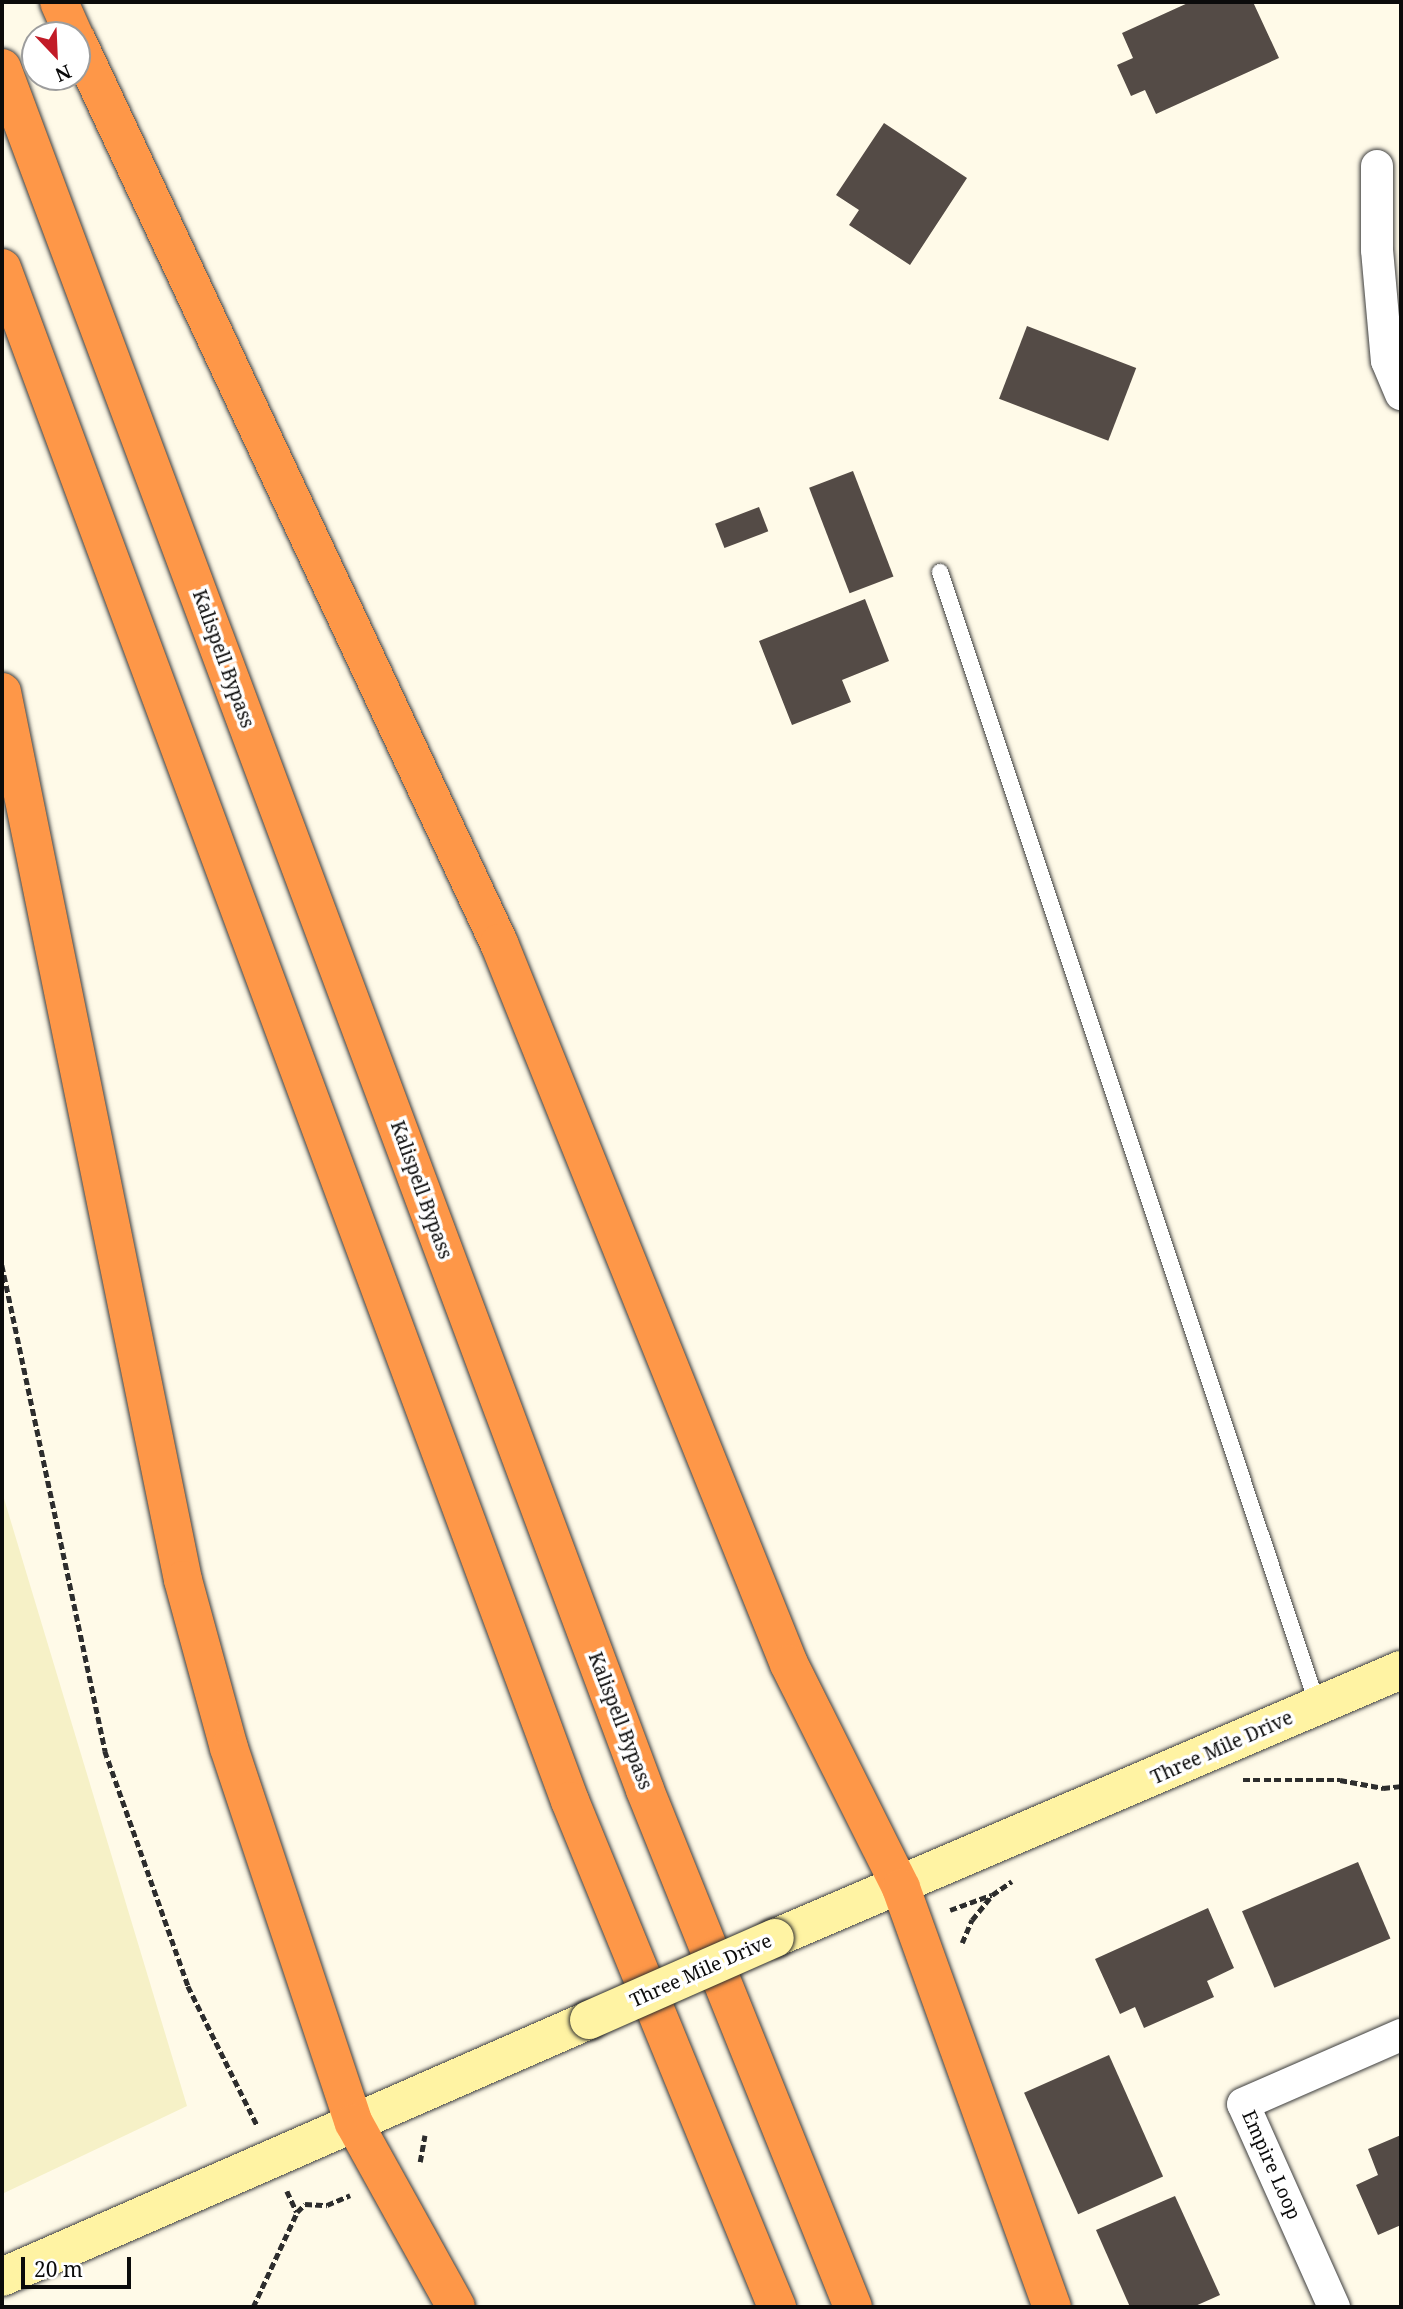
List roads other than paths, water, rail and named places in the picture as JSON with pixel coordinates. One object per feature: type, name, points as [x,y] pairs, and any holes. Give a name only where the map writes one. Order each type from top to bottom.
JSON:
[{"type":"highway","points":[[59,2],[68,21]]},
{"type":"highway","name":"Kalispell Bypass","points":[[2,68],[645,1790],[853,2307]]},
{"type":"highway","points":[[91,71],[499,943],[789,1664],[901,1888],[1052,2307]]},
{"type":"highway","points":[[2,268],[570,1801],[778,2307]]},
{"type":"highway","points":[[2,692],[183,1580],[229,1748],[354,2123],[456,2307]]},
{"type":"main road","name":"Three Mile Drive","points":[[2,2277],[775,1938],[901,1888],[1401,1670]]},
{"type":"street","points":[[1377,166],[1377,250],[1387,361],[1401,394]]},
{"type":"street","name":"Empire Loop","points":[[1334,2307],[1243,2104],[1401,2035]]},
{"type":"lane","points":[[940,572],[1318,1706]]}]
